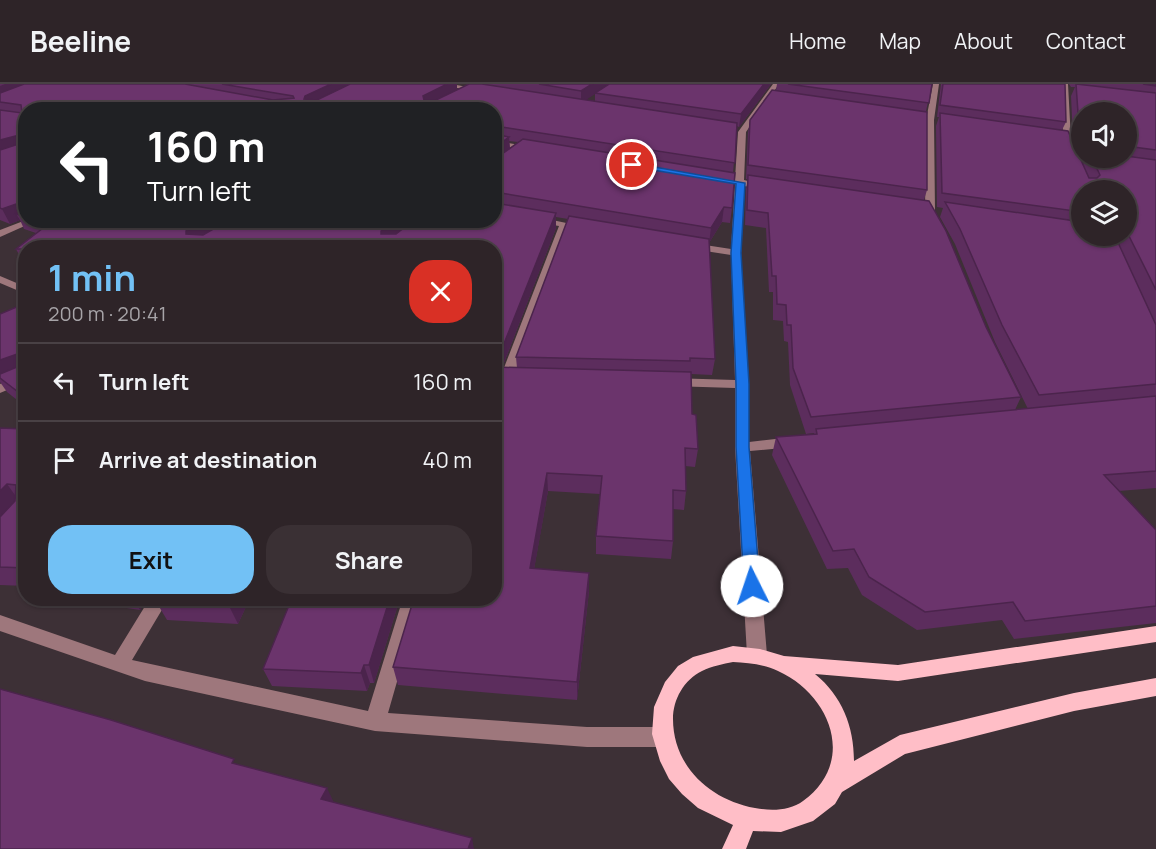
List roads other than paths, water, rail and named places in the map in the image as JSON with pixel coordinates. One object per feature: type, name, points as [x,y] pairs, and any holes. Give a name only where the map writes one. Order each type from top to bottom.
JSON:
[{"type":"main road","points":[[781,663],[898,673],[1156,633]]},
{"type":"main road","points":[[838,783],[845,761],[844,737],[836,713],[816,687],[803,675],[781,663],[756,655],[733,654],[710,658],[690,668],[675,682],[665,702],[661,724],[663,737],[676,772],[695,792],[719,810],[747,819],[776,822],[801,816],[823,802],[838,783],[900,745],[1074,702],[1156,687]]},
{"type":"main road","points":[[734,849],[747,819]]},
{"type":"street","points":[[436,84],[495,93]]},
{"type":"street","points":[[456,97],[484,84]]},
{"type":"street","points":[[756,655],[742,447],[742,384],[736,253],[741,183],[736,132],[772,98],[776,84]]},
{"type":"street","points":[[936,84],[930,120],[930,212],[939,229]]},
{"type":"street","points":[[1071,152],[1067,140],[1065,88],[1077,93]]},
{"type":"street","points":[[918,118],[942,122]]},
{"type":"street","points":[[1056,138],[1067,140]]},
{"type":"street","points":[[502,144],[545,151]]},
{"type":"street","points":[[513,154],[522,147]]},
{"type":"street","points":[[706,177],[776,188]]},
{"type":"street","points":[[530,218],[598,231]]},
{"type":"street","points":[[507,378],[564,225]]},
{"type":"street","points":[[0,234],[18,227]]},
{"type":"street","points":[[679,244],[736,253]]},
{"type":"street","points":[[0,279],[18,287]]},
{"type":"street","points":[[0,389],[18,381]]},
{"type":"street","points":[[660,382],[742,384]]},
{"type":"street","points":[[742,447],[813,440]]},
{"type":"street","points":[[120,664],[155,606]]},
{"type":"street","points":[[375,722],[410,606]]},
{"type":"street","points":[[0,622],[145,673],[375,722],[587,737],[663,737]]}]
